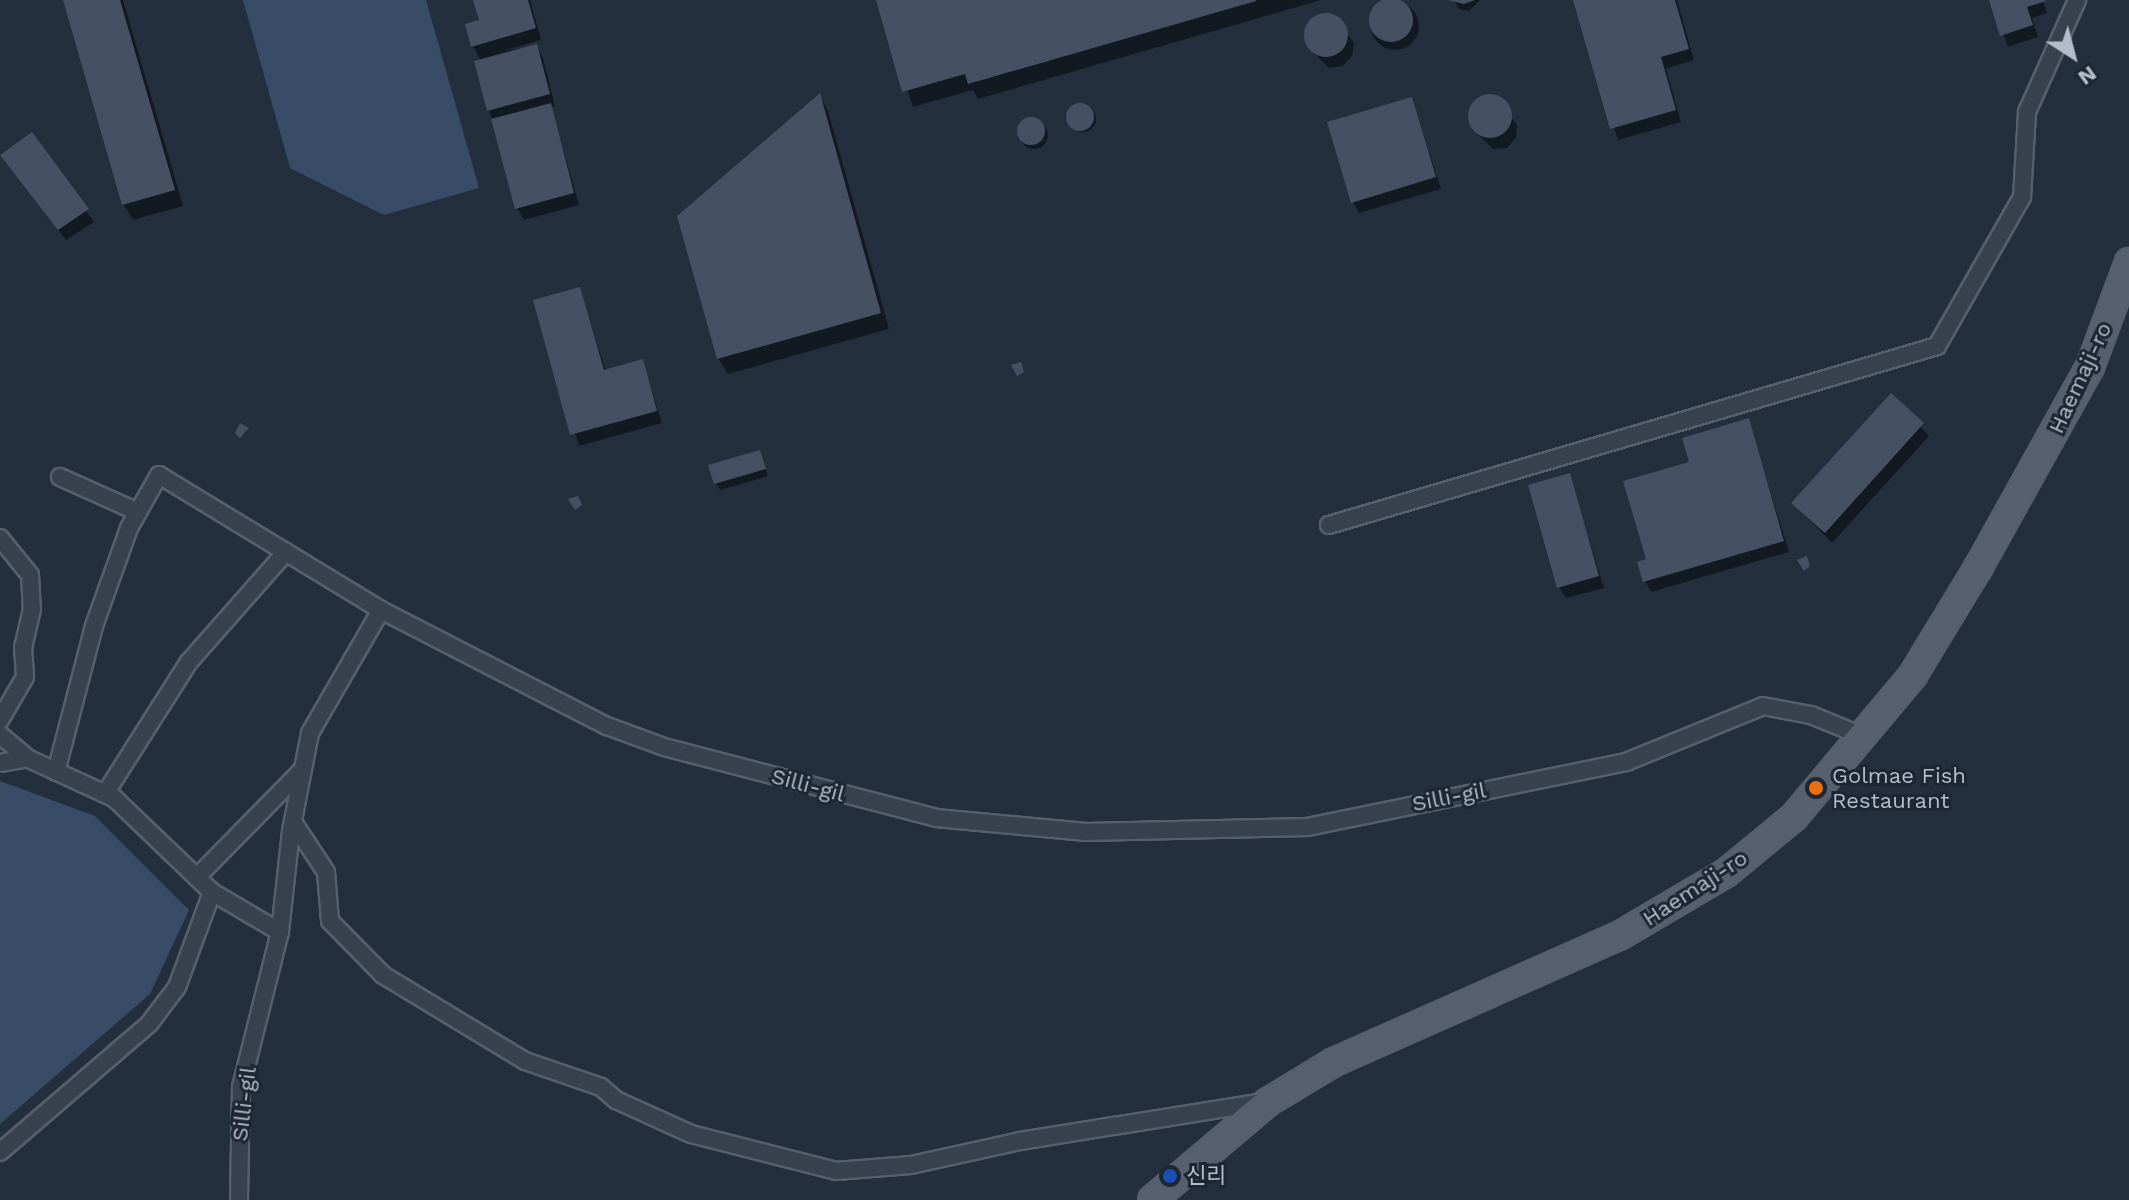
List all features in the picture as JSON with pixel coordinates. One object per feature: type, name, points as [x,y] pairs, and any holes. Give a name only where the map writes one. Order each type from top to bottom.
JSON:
[{"type":"main road","name":"Haemaji-ro","points":[[1152,1200],[1268,1102],[1400,1029],[1619,936],[1726,873],[1794,817],[1913,675],[2073,401],[2129,262]]},
{"type":"street","points":[[1329,525],[1937,346],[2022,197],[2027,112],[2077,0]]},
{"type":"street","points":[[56,772],[94,626],[138,512],[159,475],[381,610]]},
{"type":"street","points":[[60,477],[138,512]]},
{"type":"street","points":[[0,538],[30,575],[32,609],[23,647],[25,677],[0,720]]},
{"type":"street","points":[[105,794],[188,663],[286,552]]},
{"type":"street","name":"Silli-gil","points":[[239,1200],[241,1087],[280,932],[293,822],[310,733],[381,610],[607,726],[664,747],[936,818],[1086,832],[1307,827],[1626,762],[1763,706],[1811,715],[1862,736]]},
{"type":"street","points":[[0,735],[27,758],[105,794],[212,892],[280,932]]},
{"type":"street","points":[[0,763],[27,758]]},
{"type":"street","points":[[197,877],[303,769]]},
{"type":"street","points":[[293,822],[326,872],[330,921],[383,975],[525,1061],[601,1087],[616,1100],[691,1134],[836,1171],[911,1165],[1034,1139],[1268,1102]]},
{"type":"street","points":[[0,1152],[149,1024],[177,987],[212,892]]},
{"type":"water","points":[[243,0],[426,0],[479,188],[384,215],[290,168]]},
{"type":"water","points":[[0,781],[95,816],[189,910],[150,994],[0,1124]]},
{"type":"building","points":[[1391,-2],[1407,4],[1413,20],[1407,36],[1391,42],[1375,36],[1369,20],[1375,4]]},
{"type":"building","points":[[63,0],[120,0],[175,190],[122,205]]},
{"type":"building","points":[[473,0],[528,0],[536,28],[471,47],[465,24],[479,20]]},
{"type":"building","points":[[876,0],[1256,1],[968,84],[965,74],[902,92]]},
{"type":"building","points":[[1448,0],[1475,0],[1464,4]]},
{"type":"building","points":[[1573,0],[1675,0],[1689,49],[1661,57],[1676,110],[1610,129]]},
{"type":"building","points":[[1989,0],[2046,1],[2027,7],[2033,25],[2000,36]]},
{"type":"building","points":[[1326,13],[1342,19],[1348,35],[1342,51],[1326,57],[1310,51],[1304,35],[1310,19]]},
{"type":"building","points":[[537,44],[550,94],[487,111],[474,61]]},
{"type":"building","points":[[820,93],[881,313],[717,359],[677,216]]},
{"type":"building","points":[[1490,94],[1506,100],[1512,116],[1506,132],[1490,138],[1474,132],[1468,116],[1474,100]]},
{"type":"building","points":[[1412,97],[1436,177],[1351,203],[1327,122]]},
{"type":"building","points":[[551,103],[574,193],[515,209],[491,119]]},
{"type":"building","points":[[1080,103],[1090,107],[1094,117],[1090,127],[1080,131],[1070,127],[1066,117],[1070,107]]},
{"type":"building","points":[[1031,117],[1041,121],[1045,131],[1041,141],[1031,145],[1021,141],[1017,131],[1021,121]]},
{"type":"building","points":[[32,132],[89,209],[58,230],[0,155]]},
{"type":"building","points":[[580,287],[604,370],[643,359],[657,411],[570,435],[533,300]]},
{"type":"building","points":[[1021,362],[1024,372],[1017,376],[1011,365]]},
{"type":"building","points":[[1891,393],[1924,423],[1825,533],[1791,503]]},
{"type":"building","points":[[1749,418],[1784,541],[1643,582],[1637,562],[1646,559],[1623,481],[1689,462],[1682,438]]},
{"type":"building","points":[[240,423],[249,428],[240,438],[235,433]]},
{"type":"building","points":[[760,450],[766,469],[714,484],[708,465]]},
{"type":"building","points":[[1570,473],[1599,576],[1557,588],[1528,485]]},
{"type":"building","points":[[578,496],[582,505],[575,510],[568,499]]},
{"type":"building","points":[[1807,556],[1810,566],[1804,571],[1797,560]]},
{"type":"place","name":"Golmae Fish Restaurant","points":[[1816,788]]},
{"type":"place","name":"신리","points":[[1170,1176]]}]
